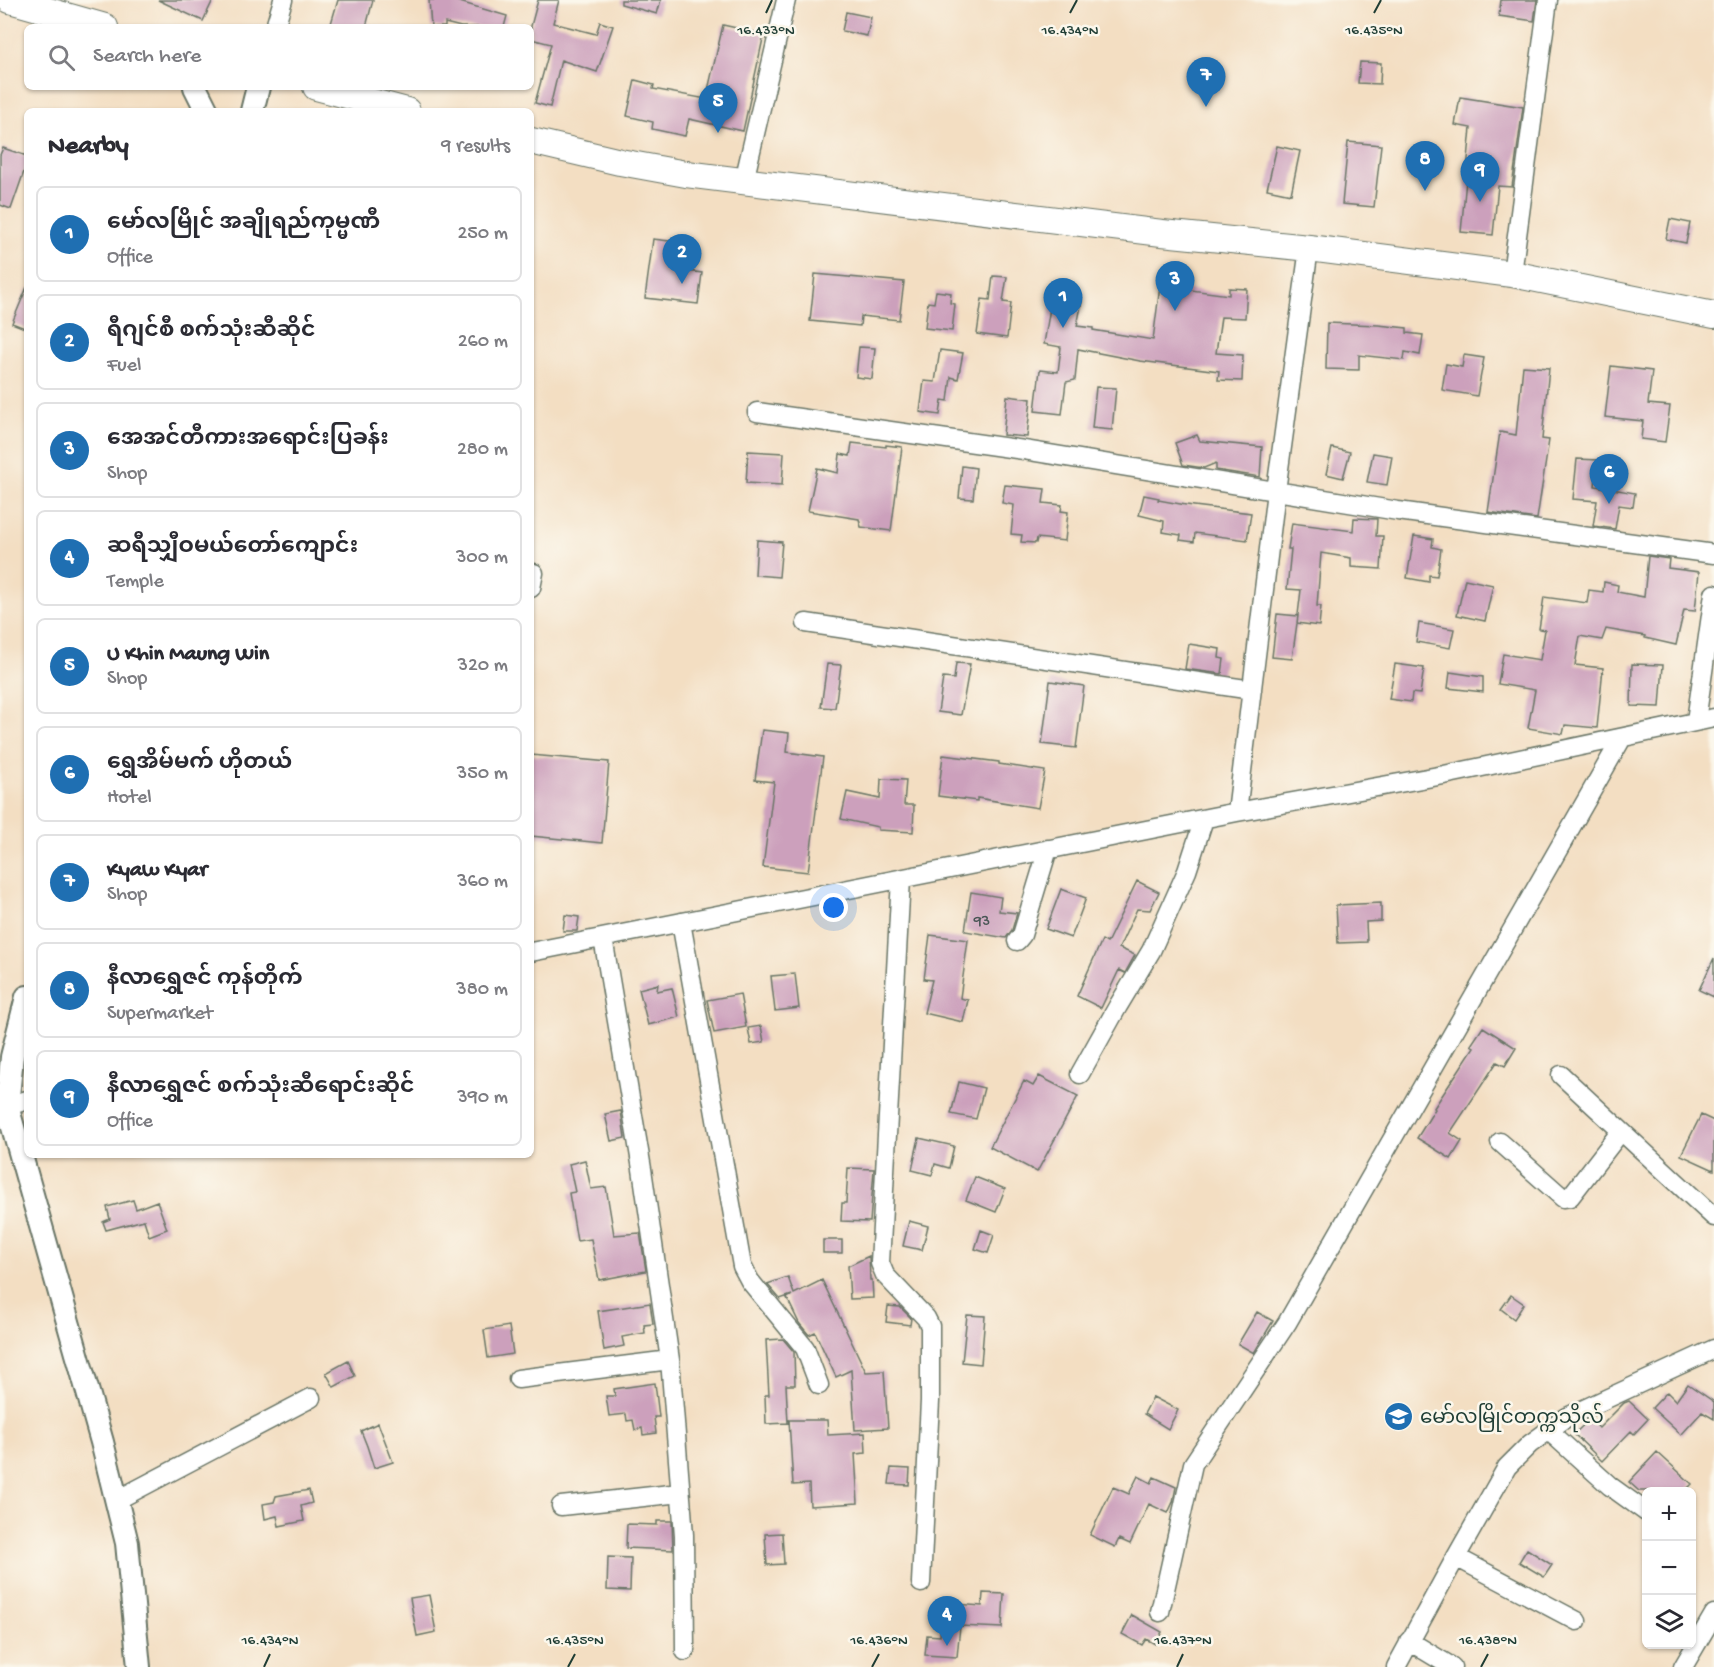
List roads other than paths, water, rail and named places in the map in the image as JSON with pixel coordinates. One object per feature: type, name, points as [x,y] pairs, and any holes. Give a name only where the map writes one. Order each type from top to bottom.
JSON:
[{"type":"highway","points":[[10,0],[94,24]]},
{"type":"highway","points":[[327,90],[395,108]]},
{"type":"highway","points":[[534,142],[620,162],[686,174],[1512,274],[1714,315]]},
{"type":"main road","points":[[196,90],[206,108]]},
{"type":"main road","points":[[253,108],[257,90]]},
{"type":"main road","points":[[356,108],[375,103]]},
{"type":"main road","points":[[24,1009],[12,1057],[11,1105],[24,1153]]},
{"type":"main road","points":[[25,1158],[128,1543],[139,1667]]},
{"type":"street","points":[[276,24],[284,0]]},
{"type":"street","points":[[744,181],[786,0]]},
{"type":"street","points":[[1512,274],[1548,0]]},
{"type":"street","points":[[1237,812],[1276,491],[1309,248]]},
{"type":"street","points":[[757,412],[1024,450],[1398,511],[1714,554]]},
{"type":"street","points":[[534,951],[1237,812],[1444,775],[1705,720],[1714,594]]},
{"type":"street","points":[[806,623],[1252,690]]},
{"type":"street","points":[[1160,1612],[1192,1464],[1287,1323],[1622,738]]},
{"type":"street","points":[[1080,1074],[1150,951],[1186,871],[1204,819]]},
{"type":"street","points":[[1017,941],[1022,935],[1048,849]]},
{"type":"street","points":[[901,879],[880,1263],[885,1275],[926,1318],[930,1326],[930,1401],[921,1583]]},
{"type":"street","points":[[681,922],[742,1266],[750,1281],[805,1348],[819,1385]]},
{"type":"street","points":[[603,938],[642,1169],[670,1360],[684,1535],[685,1651]]},
{"type":"street","points":[[1561,1075],[1714,1217]]},
{"type":"street","points":[[1500,1142],[1563,1198],[1570,1197],[1621,1131]]},
{"type":"street","points":[[1396,1667],[1507,1467],[1518,1454],[1567,1417],[1714,1349]]},
{"type":"street","points":[[518,1379],[670,1360]]},
{"type":"street","points":[[117,1500],[312,1398]]},
{"type":"street","points":[[1548,1430],[1610,1486],[1642,1508]]},
{"type":"street","points":[[561,1506],[680,1493]]},
{"type":"street","points":[[1456,1557],[1577,1622]]},
{"type":"street","points":[[1683,1667],[1714,1614]]},
{"type":"street","points":[[1409,1641],[1452,1667]]},
{"type":"place","name":"Kyaw Kyar","points":[[1206,107]]},
{"type":"place","name":"U Khin Maung Win","points":[[718,133]]},
{"type":"place","name":"နီလာရွှေဇင် ကုန်တိုက်","points":[[1425,191]]},
{"type":"place","name":"နီလာရွှေဇင် စက်သုံးဆီရောင်းဆိုင်","points":[[1480,202]]},
{"type":"place","name":"ရီဂျင်စီ စက်သုံးဆီဆိုင်","points":[[682,284]]},
{"type":"place","name":"အေအင်တီကားအရောင်းပြခန်း","points":[[1175,311]]},
{"type":"place","name":"မော်လမြိုင် အချိုရည်ကုမ္မဏီ","points":[[1063,328]]},
{"type":"place","name":"ရွှေအိမ်မက် ဟိုတယ်","points":[[1609,504]]},
{"type":"place","name":"မော်လမြိုင်တက္ကသိုလ်","points":[[1399,1416]]},
{"type":"place","name":"ဆရီသျှီဝမယ်တော်ကျောင်း","points":[[947,1646]]}]
